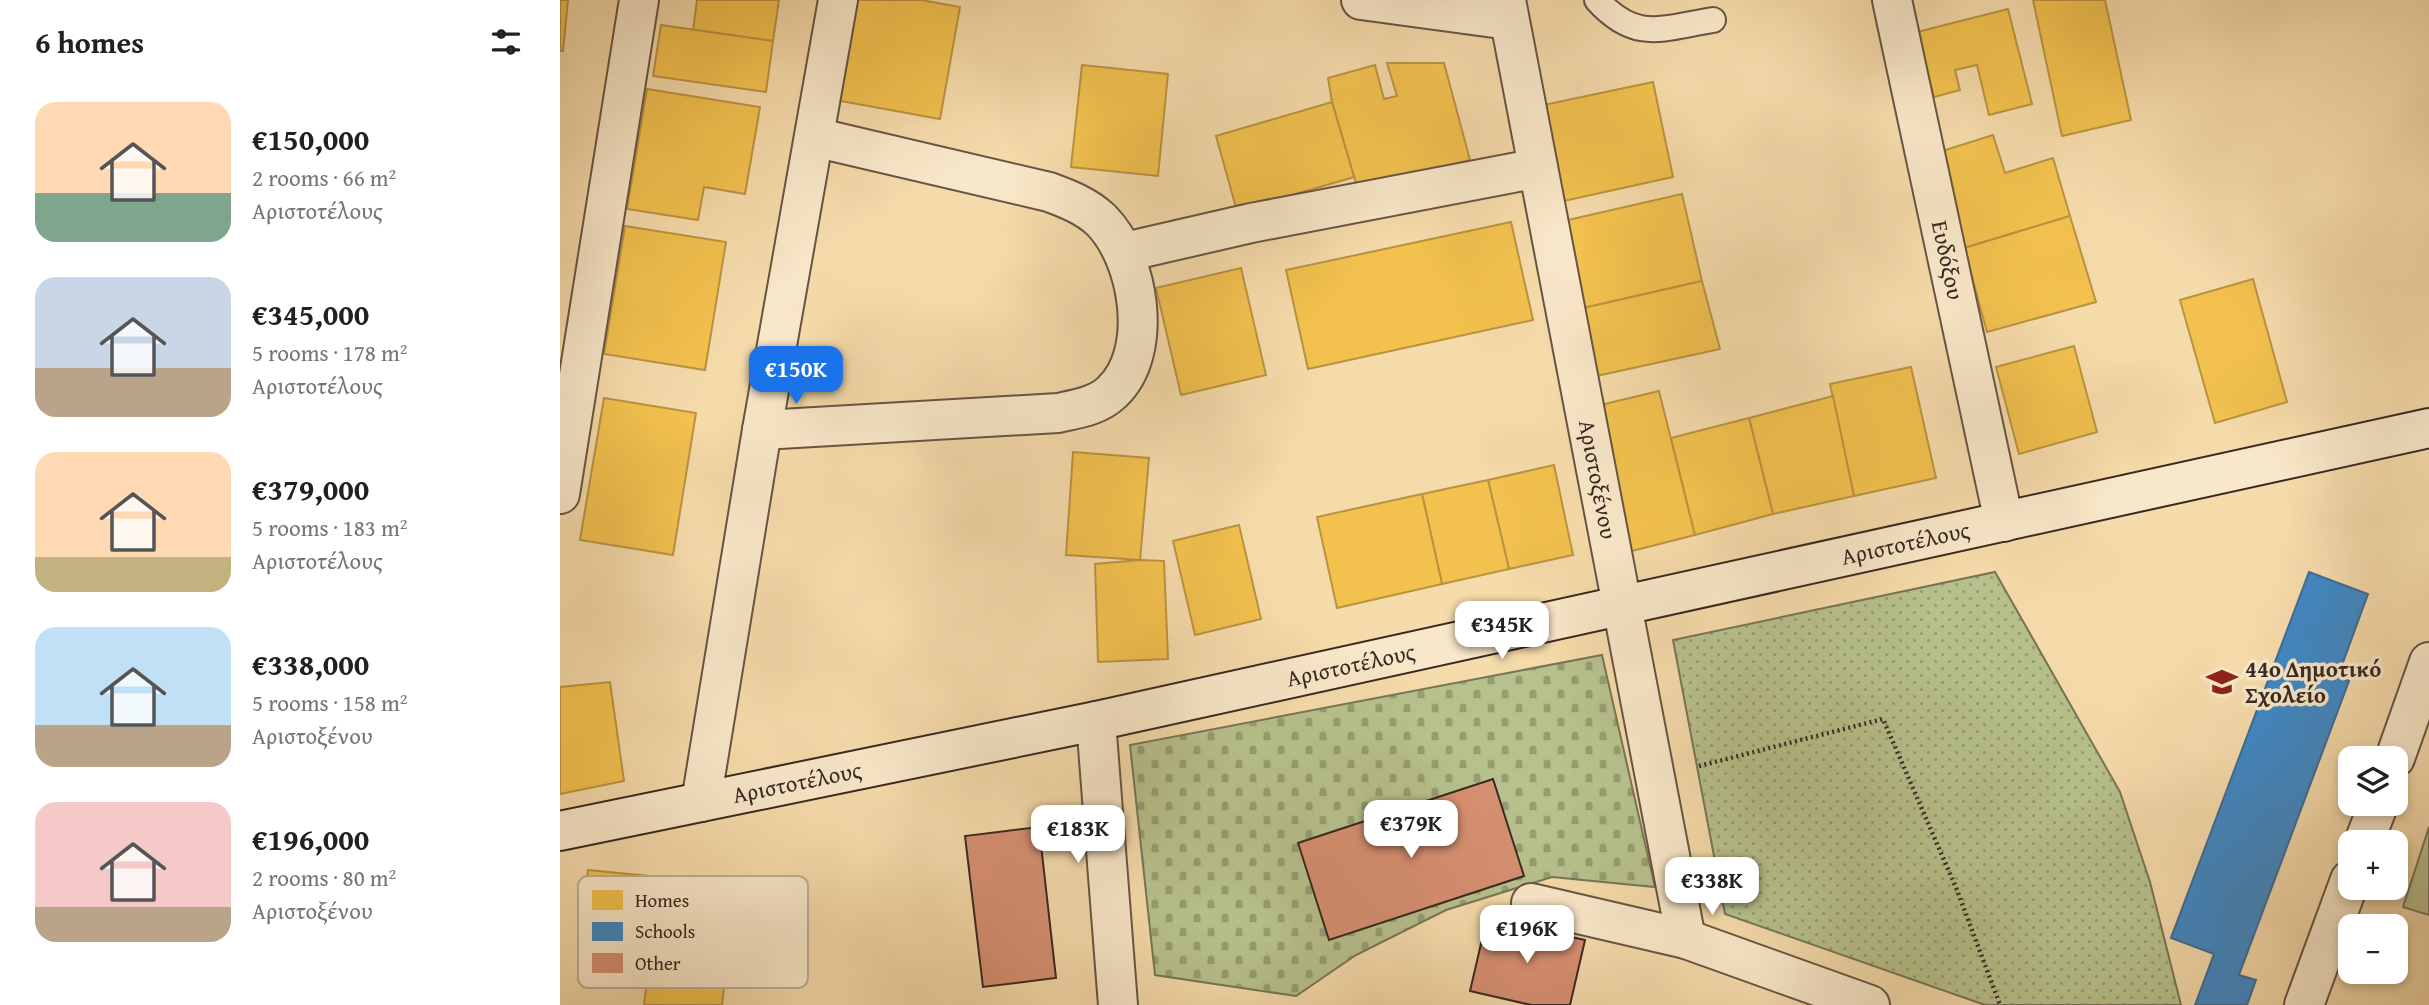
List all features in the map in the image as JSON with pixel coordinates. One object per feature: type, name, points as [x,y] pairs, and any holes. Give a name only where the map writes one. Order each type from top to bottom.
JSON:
[{"type":"street","points":[[562,475],[639,0]]},
{"type":"street","points":[[701,802],[762,430],[838,0]]},
{"type":"street","points":[[1362,0],[1508,10]]},
{"type":"street","name":"Ευδόξου","points":[[1892,0],[2004,522]]},
{"type":"street","name":"Αριστοξένου","points":[[1508,10],[1686,939]]},
{"type":"street","points":[[762,430],[1058,413],[1096,403],[1120,383],[1135,345],[1138,315],[1125,252],[1101,220],[1068,199],[814,137]]},
{"type":"street","points":[[1125,252],[1251,223],[1538,168]]},
{"type":"street","name":"Αριστοτέλους","points":[[560,831],[1096,721],[2429,428]]},
{"type":"street","points":[[2400,746],[2429,662]]},
{"type":"street","points":[[1096,721],[1110,1003]]},
{"type":"street","points":[[2304,1005],[2343,900]]},
{"type":"street","points":[[1531,903],[1686,939],[1870,1005]]},
{"type":"lane","points":[[1597,0],[1607,11],[1639,31],[1713,20]]},
{"type":"path","points":[[1654,777],[1883,719],[1957,890],[2000,1005]]},
{"type":"green space","points":[[1995,572],[2120,792],[2150,882],[2181,1005],[1985,1005],[1725,914],[1673,640]]},
{"type":"green space","points":[[1602,655],[1655,887],[1552,877],[1446,910],[1356,955],[1296,996],[1155,975],[1130,745]]},
{"type":"green space","points":[[2429,827],[2429,915],[2403,907],[2405,900],[2408,900],[2408,892]]},
{"type":"building: Homes","points":[[560,0],[568,0],[563,51],[560,51]]},
{"type":"building: Homes","points":[[697,0],[779,0],[773,41],[693,30]]},
{"type":"building: Homes","points":[[853,0],[921,0],[960,7],[940,119],[835,100]]},
{"type":"building: Homes","points":[[2033,0],[2105,0],[2131,120],[2062,136]]},
{"type":"building: Homes","points":[[2008,9],[2032,104],[1989,115],[1977,65],[1955,70],[1960,90],[1934,97],[1917,32]]},
{"type":"building: Homes","points":[[661,25],[773,41],[766,92],[653,76]]},
{"type":"building: Homes","points":[[1387,63],[1444,63],[1470,160],[1358,190],[1332,102],[1328,78],[1375,65],[1384,99],[1397,96]]},
{"type":"building: Homes","points":[[1082,65],[1168,74],[1158,176],[1071,167]]},
{"type":"building: Homes","points":[[1653,82],[1673,177],[1559,202],[1539,106]]},
{"type":"building: Homes","points":[[647,89],[760,107],[745,194],[704,187],[698,220],[627,209]]},
{"type":"building: Homes","points":[[1332,102],[1354,177],[1237,211],[1216,136]]},
{"type":"building: Homes","points":[[1993,135],[2005,173],[2053,158],[2070,216],[1964,248],[1936,153]]},
{"type":"building: Homes","points":[[1682,194],[1702,281],[1579,309],[1559,222]]},
{"type":"building: Homes","points":[[2070,216],[2096,302],[1987,332],[1964,248]]},
{"type":"building: Homes","points":[[1511,222],[1533,320],[1308,369],[1286,270]]},
{"type":"building: Homes","points":[[625,226],[726,242],[705,370],[604,354]]},
{"type":"building: Homes","points":[[1241,268],[1266,375],[1181,395],[1156,288]]},
{"type":"building: Homes","points":[[2253,279],[2287,402],[2215,423],[2180,300]]},
{"type":"building: Homes","points":[[1702,281],[1720,349],[1592,377],[1579,309]]},
{"type":"building: Homes","points":[[2074,346],[2097,432],[2019,454],[1996,367]]},
{"type":"building: Homes","points":[[1911,367],[1936,478],[1854,496],[1830,384]]},
{"type":"building: Homes","points":[[1659,391],[1695,535],[1628,552],[1592,407]]},
{"type":"building: Homes","points":[[1833,396],[1854,496],[1773,514],[1749,418]]},
{"type":"building: Homes","points":[[604,398],[696,413],[673,555],[580,540]]},
{"type":"building: Homes","points":[[1749,418],[1773,514],[1695,535],[1671,438]]},
{"type":"building: Homes","points":[[1073,452],[1149,458],[1140,560],[1066,555]]},
{"type":"building: Homes","points":[[1554,465],[1573,555],[1509,569],[1488,480]]},
{"type":"building: Homes","points":[[1488,480],[1509,569],[1442,584],[1422,494]]},
{"type":"building: Homes","points":[[1422,494],[1442,584],[1337,608],[1317,517]]},
{"type":"building: Homes","points":[[1239,525],[1261,619],[1195,635],[1173,541]]},
{"type":"building: Homes","points":[[1164,561],[1168,659],[1098,662],[1095,564]]},
{"type":"building: Homes","points":[[610,682],[624,781],[560,794],[560,687]]},
{"type":"building: Homes","points":[[588,870],[649,876],[587,876]]},
{"type":"building: Homes","points":[[646,988],[724,988],[722,1005],[644,1005]]},
{"type":"building: Schools","points":[[2309,572],[2368,594],[2338,676],[2349,681],[2239,975],[2256,980],[2247,1005],[2195,1005],[2214,954],[2171,938]]},
{"type":"building: Other","points":[[1493,779],[1524,876],[1329,940],[1298,843]]},
{"type":"building: Other","points":[[1039,827],[1056,978],[983,987],[965,836]]},
{"type":"building: Other","points":[[1487,918],[1585,940],[1570,1005],[1531,1005],[1470,991]]},
{"type":"place","name":"44ο Δημοτικό Σχολείο","points":[[2222,682]]}]
